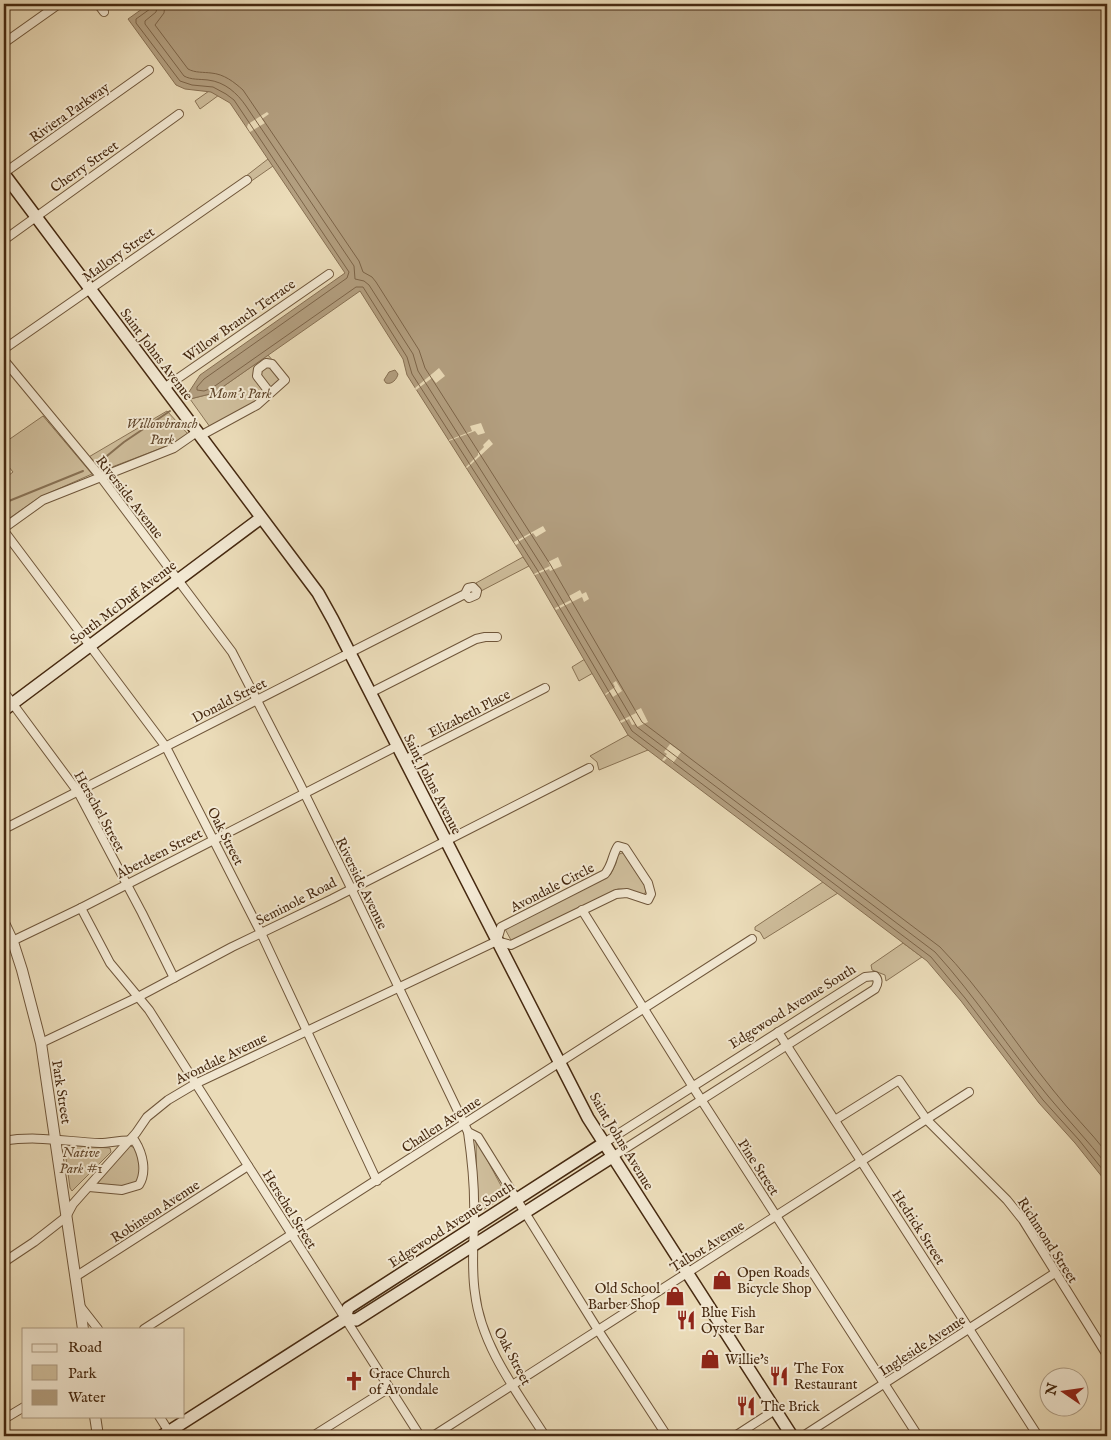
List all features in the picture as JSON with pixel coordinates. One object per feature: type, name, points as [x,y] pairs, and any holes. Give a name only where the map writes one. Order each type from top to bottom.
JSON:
[{"type":"main road","name":"Saint Johns Avenue","points":[[4,174],[318,593],[588,1118],[792,1436]]},
{"type":"main road","name":"South McDuff Avenue","points":[[8,707],[261,518]]},
{"type":"main road","name":"Edgewood Avenue South","points":[[345,1319],[348,1308],[604,1143]]},
{"type":"main road","name":"Edgewood Avenue South","points":[[168,1435],[345,1319],[356,1320],[612,1157]]},
{"type":"street","points":[[4,43],[59,4]]},
{"type":"street","points":[[98,4],[104,12]]},
{"type":"street","name":"Riviera Parkway","points":[[4,174],[149,70]]},
{"type":"street","name":"Cherry Street","points":[[4,240],[179,114]]},
{"type":"street","name":"Mallory Street","points":[[4,349],[247,180]]},
{"type":"street","name":"Willow Branch Terrace","points":[[164,388],[329,274]]},
{"type":"street","name":"Riverside Avenue","points":[[4,360],[100,476],[226,643],[305,793],[463,1125],[468,1132],[478,1137],[524,1213],[667,1436]]},
{"type":"street","points":[[4,530],[43,500],[174,448],[257,404],[270,393]]},
{"type":"street","name":"Oak Street","points":[[4,530],[166,747],[261,933],[377,1181]]},
{"type":"street","name":"Donald Street","points":[[4,829],[465,594]]},
{"type":"street","points":[[370,693],[476,639],[497,637]]},
{"type":"street","name":"Elizabeth Place","points":[[404,760],[545,688]]},
{"type":"street","name":"Herschel Street","points":[[4,692],[8,707],[78,792],[174,978]]},
{"type":"street","name":"Aberdeen Street","points":[[8,943],[81,908],[397,746]]},
{"type":"street","name":"Seminole Road","points":[[41,1043],[174,978],[589,768]]},
{"type":"street","name":"Avondale Circle","points":[[618,846],[625,848],[648,883],[652,894],[648,900],[627,893],[616,894],[582,910],[512,945],[497,941],[502,927],[605,874],[610,868],[618,846]]},
{"type":"street","name":"Herschel Street","points":[[81,908],[110,963],[148,1010],[420,1436]]},
{"type":"street","name":"Pine Street","points":[[582,910],[701,1100],[918,1436]]},
{"type":"street","name":"Park Street","points":[[4,923],[8,943],[41,1043],[83,1328]]},
{"type":"street","name":"Challen Avenue","points":[[146,1328],[752,939]]},
{"type":"street","name":"Avondale Avenue","points":[[4,1262],[66,1217],[73,1204],[155,1110],[178,1093],[497,941]]},
{"type":"street","name":"Edgewood Avenue South","points":[[604,1143],[866,976],[875,976],[877,979],[878,984],[875,989],[612,1157]]},
{"type":"street","name":"Hedrick Street","points":[[778,1032],[970,1329],[1035,1435]]},
{"type":"street","name":"Richmond Street","points":[[836,1120],[900,1080],[927,1120],[1008,1200],[1023,1220],[1107,1355]]},
{"type":"street","name":"Talbot Avenue","points":[[432,1436],[970,1092]]},
{"type":"street","name":"Oak Street","points":[[468,1132],[473,1166],[475,1294],[482,1325],[498,1361],[545,1436]]},
{"type":"street","points":[[4,1141],[47,1139],[101,1143],[135,1141],[144,1170],[139,1185],[122,1190],[89,1187]]},
{"type":"street","name":"Robinson Avenue","points":[[75,1277],[248,1166]]},
{"type":"street","name":"Ingleside Avenue","points":[[803,1436],[1055,1273]]},
{"type":"street","points":[[79,1305],[97,1328]]},
{"type":"street","points":[[313,1436],[389,1388]]},
{"type":"street","points":[[4,1419],[22,1408]]},
{"type":"street","points":[[735,1436],[775,1410]]},
{"type":"street","points":[[95,1418],[98,1436]]},
{"type":"street","points":[[160,1418],[168,1435]]},
{"type":"green space","points":[[209,91],[219,95],[200,109],[195,101]]},
{"type":"green space","points":[[268,159],[273,166],[250,182],[246,176]]},
{"type":"green space","name":"Mom's Park","points":[[268,355],[286,376],[248,407],[210,427],[190,399],[214,393]]},
{"type":"green space","name":"Willowbranch Park","points":[[167,411],[188,434],[172,444],[99,472],[87,458]]},
{"type":"green space","points":[[43,416],[92,474],[40,497],[4,522],[4,479],[13,472],[4,461],[4,443]]},
{"type":"green space","points":[[523,557],[529,566],[481,591],[476,583]]},
{"type":"green space","points":[[585,659],[593,673],[579,681],[572,667]]},
{"type":"green space","points":[[628,735],[648,750],[599,770],[597,762],[590,756]]},
{"type":"green space","points":[[626,854],[646,888],[644,895],[618,889],[512,942],[505,929],[610,875],[616,863],[617,855]]},
{"type":"green space","points":[[823,882],[838,893],[764,939],[760,932],[755,930],[755,927]]},
{"type":"green space","points":[[903,943],[922,957],[886,981],[885,975],[872,970],[871,965]]},
{"type":"green space","points":[[476,1139],[506,1195],[477,1214]]},
{"type":"green space","name":"Native Park #1","points":[[66,1145],[110,1148],[111,1152],[72,1191],[65,1151]]},
{"type":"green space","points":[[128,1145],[135,1148],[140,1172],[138,1179],[134,1183],[119,1186],[97,1184]]},
{"type":"water","points":[[149,4],[1107,4],[1107,1183],[1075,1143],[1039,1103],[961,1001],[927,961],[628,735],[534,574],[407,375],[403,359],[360,291],[214,393],[190,399],[187,395],[200,375],[345,273],[230,103],[211,92],[185,89],[176,85],[128,19]]},
{"type":"water","points":[[395,370],[398,374],[395,380],[386,383],[384,380],[389,372]]},
{"type":"pier","points":[[267,112],[269,114],[262,119],[265,123],[250,132],[247,127],[248,124]]},
{"type":"pier","points":[[439,368],[445,376],[436,383],[432,378],[416,390],[415,388]]},
{"type":"pier","points":[[481,423],[485,433],[478,435],[475,431],[449,441],[472,431],[470,426]]},
{"type":"pier","points":[[489,439],[493,444],[467,468],[466,467],[478,455],[484,447],[483,445]]},
{"type":"pier","points":[[543,526],[546,531],[536,537],[533,533],[516,545],[514,542]]},
{"type":"pier","points":[[558,557],[562,566],[550,571],[549,569],[534,574],[550,566],[548,562]]},
{"type":"pier","points":[[580,590],[582,594],[586,592],[589,599],[584,602],[582,597],[556,610],[555,608],[571,600],[569,596]]},
{"type":"pier","points":[[616,681],[622,691],[613,697],[610,692],[606,695],[615,687],[613,683]]},
{"type":"pier","points":[[641,708],[648,722],[637,727],[636,724],[632,725],[629,719],[621,723],[620,721],[636,713],[635,711]]},
{"type":"pier","points":[[670,744],[681,752],[673,763],[667,758],[664,761],[662,760],[667,754],[664,752]]},
{"type":"waterway","points":[[102,460],[124,442],[170,411]]},
{"type":"waterway","points":[[4,503],[83,471]]},
{"type":"place","name":"Open Roads Bicycle Shop","points":[[722,1280]]},
{"type":"place","name":"Old School Barber Shop","points":[[675,1296]]},
{"type":"place","name":"Blue Fish Oyster Bar","points":[[686,1320]]},
{"type":"place","name":"Willie's","points":[[710,1359]]},
{"type":"place","name":"The Fox Restaurant","points":[[779,1376]]},
{"type":"place","name":"Grace Church of Avondale","points":[[354,1381]]},
{"type":"place","name":"The Brick","points":[[746,1406]]}]
